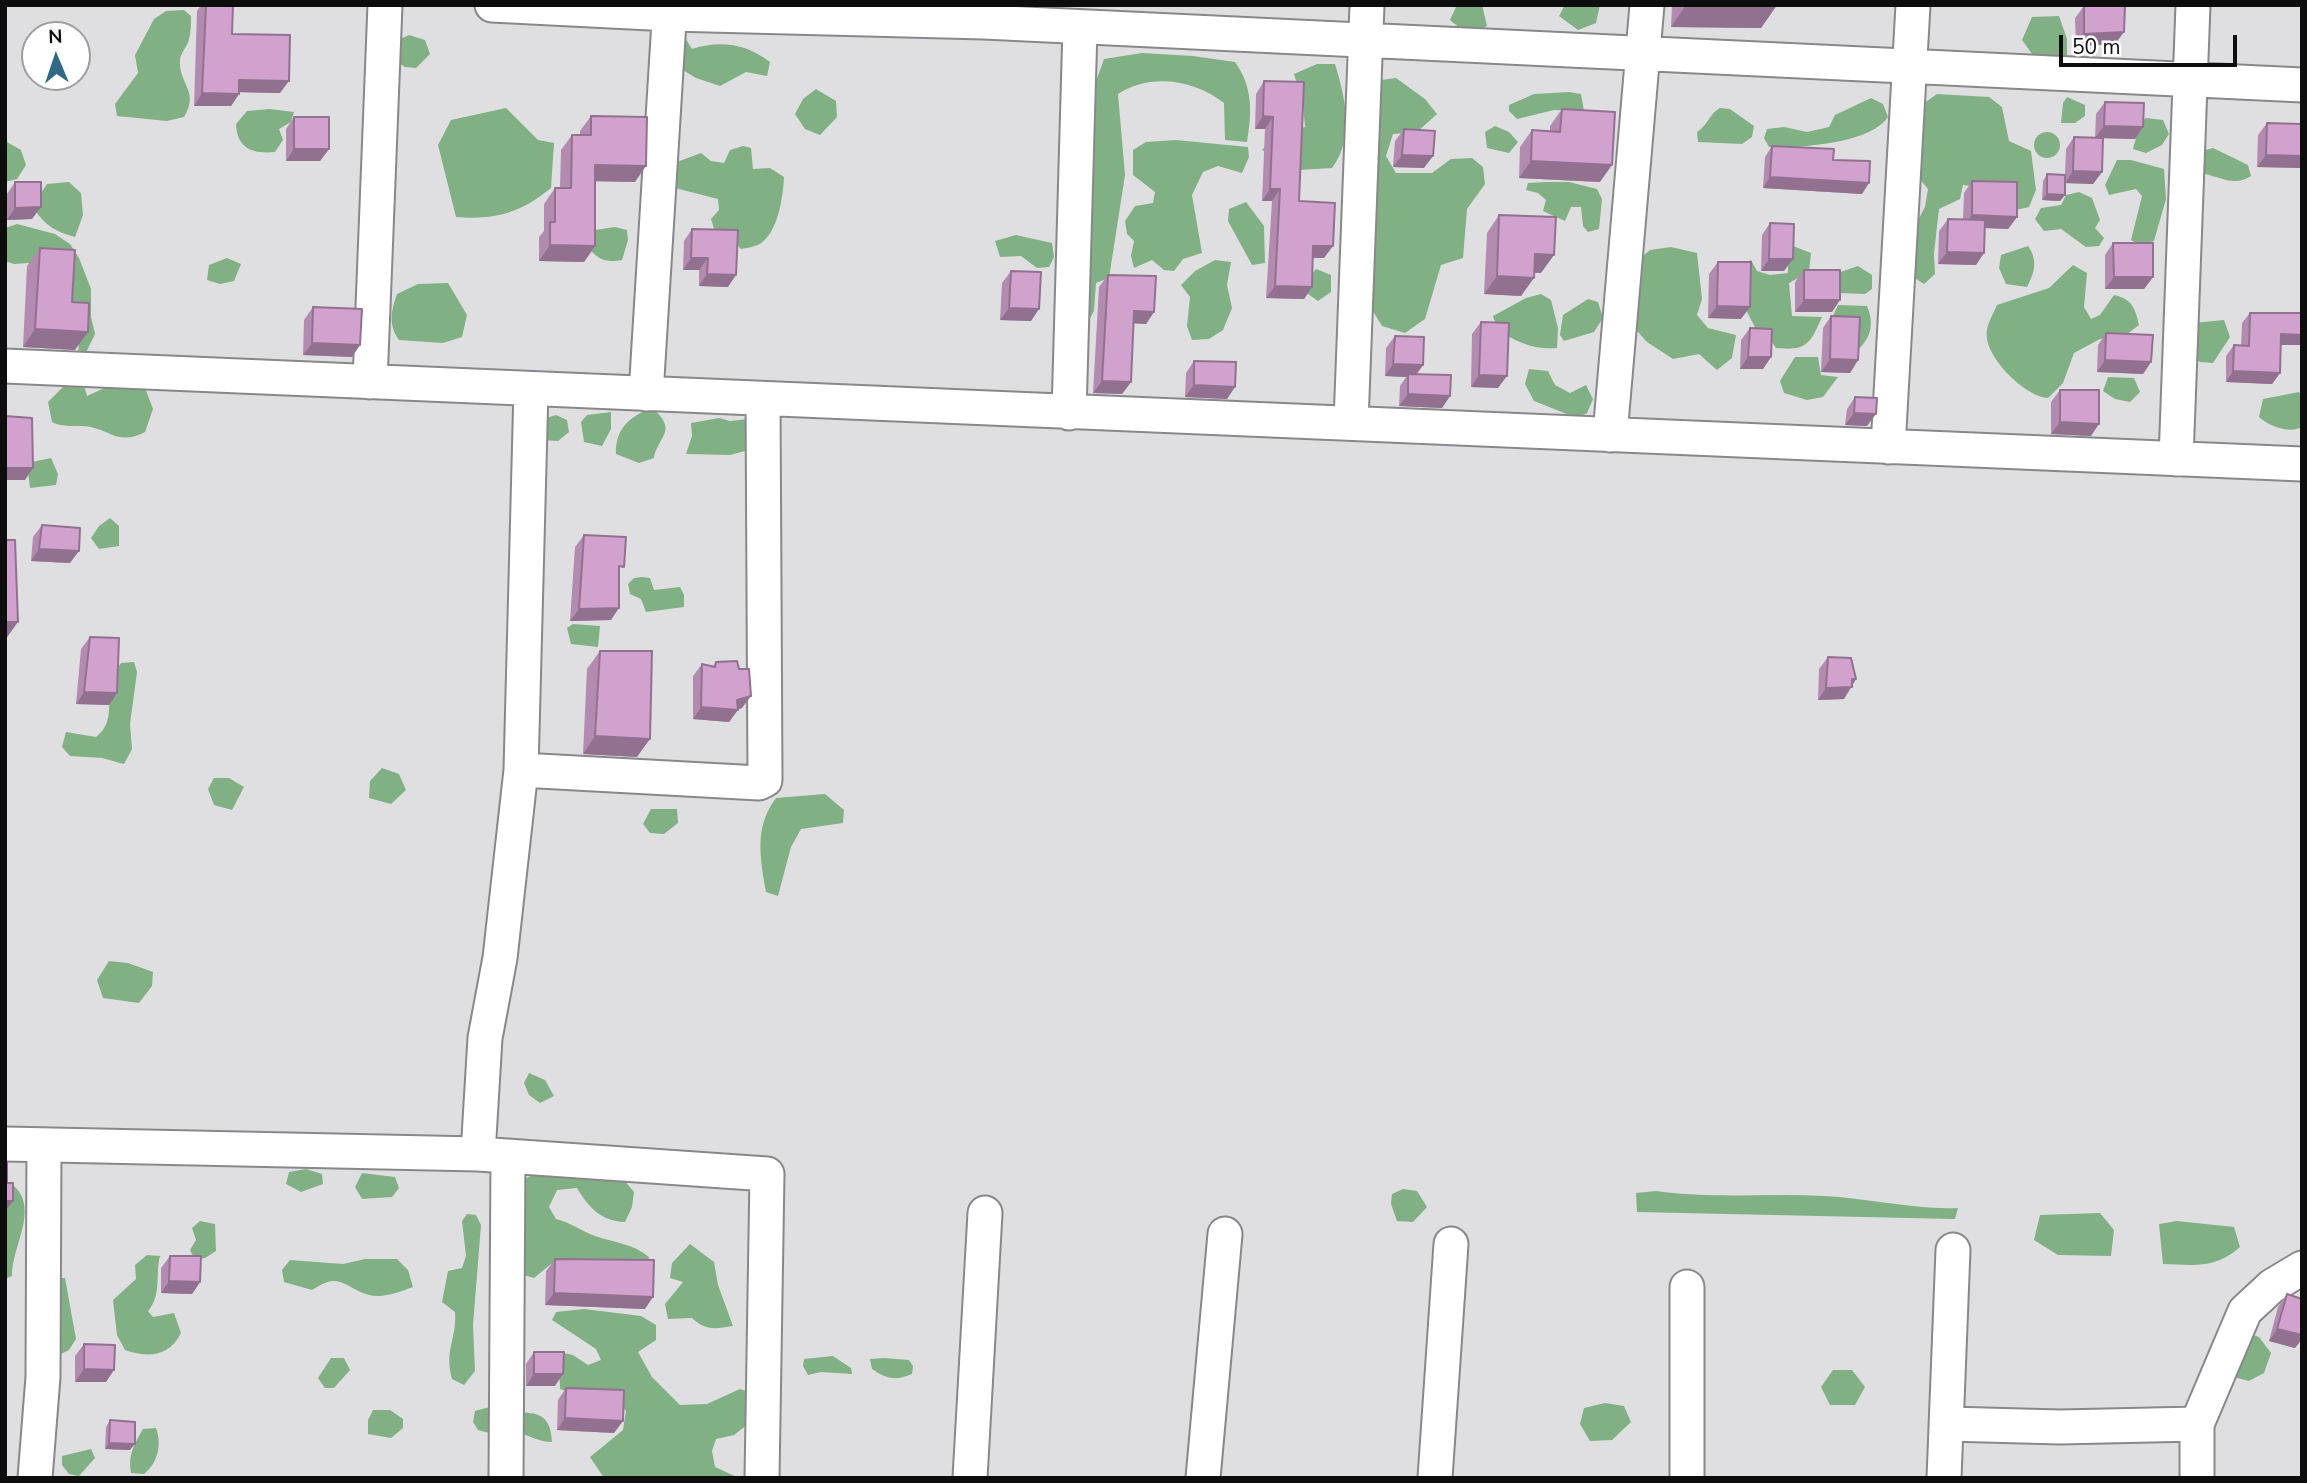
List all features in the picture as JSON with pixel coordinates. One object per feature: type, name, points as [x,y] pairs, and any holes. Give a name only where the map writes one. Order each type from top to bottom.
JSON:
[{"type":"street","points":[[370,382],[385,5]]},
{"type":"street","points":[[492,5],[984,14],[1080,27],[2302,85]]},
{"type":"street","points":[[1352,422],[1367,5]]},
{"type":"street","points":[[1610,435],[1647,5]]},
{"type":"street","points":[[1888,447],[1912,66],[1913,5]]},
{"type":"street","points":[[2176,459],[2193,5]]},
{"type":"street","points":[[646,394],[670,10]]},
{"type":"street","points":[[1069,413],[1080,27]]},
{"type":"street","points":[[5,366],[2302,464]]},
{"type":"street","points":[[506,1478],[493,1155],[485,1038],[500,958],[521,770],[531,389]]},
{"type":"street","points":[[521,770],[759,783],[765,780],[763,399]]},
{"type":"street","points":[[5,1144],[493,1155],[767,1174],[762,1478]]},
{"type":"street","points":[[36,1478],[43,1377],[44,1145]]},
{"type":"street","points":[[970,1478],[985,1213]]},
{"type":"street","points":[[1203,1478],[1225,1234]]},
{"type":"street","points":[[1435,1478],[1451,1244]]},
{"type":"street","points":[[1944,1478],[1953,1250]]},
{"type":"street","points":[[2197,1478],[2197,1423],[2245,1311],[2272,1286],[2302,1268]]},
{"type":"street","points":[[1687,1287],[1687,1478]]},
{"type":"street","points":[[1947,1424],[2074,1427],[2197,1423]]},
{"type":"green space","points":[[1482,5],[1487,26],[1467,30],[1450,20],[1456,7]]},
{"type":"green space","points":[[1565,5],[1600,5],[1596,23],[1578,30],[1559,16]]},
{"type":"green space","points":[[184,10],[191,16],[191,30],[180,59],[180,68],[190,100],[184,117],[167,121],[117,116],[115,104],[138,73],[135,55],[154,19],[166,11]]},
{"type":"green space","points":[[2059,16],[2067,39],[2067,62],[2043,69],[2022,40],[2032,17]]},
{"type":"green space","points":[[409,35],[425,40],[430,54],[416,68],[405,67],[394,60],[398,40]]},
{"type":"green space","points":[[684,36],[692,49],[723,44],[752,51],[770,62],[767,76],[746,72],[720,86],[696,78],[678,67]]},
{"type":"green space","points":[[1142,53],[1235,62],[1245,81],[1250,100],[1247,142],[1225,140],[1224,103],[1199,89],[1185,84],[1157,81],[1130,87],[1118,94],[1125,175],[1109,278],[1096,283],[1094,311],[1089,320],[1080,317],[1092,174],[1093,90],[1104,59]]},
{"type":"green space","points":[[1317,64],[1335,64],[1345,103],[1344,144],[1332,168],[1299,170],[1262,150],[1274,138],[1305,127],[1303,103],[1294,74]]},
{"type":"green space","points":[[1396,78],[1425,99],[1437,114],[1417,132],[1393,134],[1386,156],[1396,173],[1432,173],[1451,159],[1472,158],[1483,167],[1485,184],[1467,209],[1463,258],[1441,265],[1425,319],[1405,333],[1382,326],[1368,303],[1381,80]]},
{"type":"green space","points":[[816,89],[836,101],[837,117],[820,135],[805,129],[795,114],[803,99]]},
{"type":"green space","points":[[1534,94],[1581,94],[1584,111],[1554,110],[1517,119],[1509,111],[1509,105]]},
{"type":"green space","points":[[1937,94],[1989,97],[2002,107],[2009,141],[2031,151],[2036,190],[2029,207],[2016,210],[1983,188],[1963,185],[1960,199],[1939,209],[1934,253],[1935,274],[1924,284],[1907,273],[1916,224],[1925,207],[1928,189],[1917,176],[1920,106]]},
{"type":"green space","points":[[2067,97],[2085,105],[2085,116],[2075,123],[2061,123],[2063,103]]},
{"type":"green space","points":[[1871,98],[1883,104],[1888,117],[1879,126],[1851,139],[1798,147],[1769,147],[1764,138],[1767,129],[1784,127],[1807,132],[1829,127],[1835,115]]},
{"type":"green space","points":[[506,108],[538,140],[554,143],[551,188],[529,204],[507,213],[483,217],[456,217],[438,145],[451,120]]},
{"type":"green space","points":[[1720,108],[1730,109],[1754,126],[1752,137],[1742,144],[1698,142],[1697,132]]},
{"type":"green space","points":[[270,109],[294,112],[291,122],[279,129],[283,140],[275,152],[253,151],[239,139],[236,124],[247,111]]},
{"type":"green space","points":[[2146,118],[2163,120],[2169,134],[2162,145],[2146,153],[2133,149],[2140,123]]},
{"type":"green space","points":[[1495,126],[1509,132],[1518,142],[1509,153],[1487,148],[1485,132]]},
{"type":"green space","points":[[2047,132],[2056,136],[2060,145],[2056,154],[2047,158],[2038,154],[2034,145],[2038,136]]},
{"type":"green space","points":[[1176,140],[1248,147],[1249,157],[1242,173],[1218,166],[1203,172],[1192,195],[1202,253],[1183,259],[1174,271],[1164,270],[1152,260],[1134,268],[1131,256],[1134,241],[1127,234],[1125,221],[1135,206],[1153,203],[1155,192],[1133,175],[1133,150],[1146,142]]},
{"type":"green space","points":[[5,141],[21,150],[26,165],[17,179],[5,182]]},
{"type":"green space","points":[[743,146],[751,148],[753,169],[770,168],[784,177],[781,205],[770,233],[758,245],[741,249],[727,235],[715,232],[711,219],[719,210],[718,199],[675,188],[677,162],[701,153],[711,161],[724,163],[730,150]]},
{"type":"green space","points":[[2213,148],[2248,165],[2251,176],[2232,181],[2199,173],[2202,151]]},
{"type":"green space","points":[[2117,160],[2131,160],[2164,169],[2166,199],[2154,241],[2140,245],[2131,240],[2142,196],[2136,189],[2109,195],[2105,185]]},
{"type":"green space","points":[[69,182],[81,193],[83,215],[75,237],[52,228],[35,210],[39,196],[47,184]]},
{"type":"green space","points":[[1569,182],[1597,189],[1602,199],[1599,229],[1588,232],[1583,226],[1581,207],[1571,207],[1565,221],[1543,211],[1546,200],[1538,193],[1526,190],[1528,183]]},
{"type":"green space","points":[[2079,192],[2092,198],[2100,220],[2095,228],[2104,238],[2099,246],[2086,247],[2061,229],[2044,231],[2035,219],[2041,208],[2061,205],[2066,195]]},
{"type":"green space","points":[[1246,202],[1264,226],[1265,263],[1252,265],[1228,221],[1229,209]]},
{"type":"green space","points":[[17,224],[55,234],[70,244],[79,258],[91,289],[91,317],[95,334],[78,369],[79,323],[42,262],[14,264],[5,261],[5,228]]},
{"type":"green space","points":[[615,227],[627,230],[628,240],[622,260],[603,260],[588,247],[595,230]]},
{"type":"green space","points":[[1016,235],[1052,243],[1054,257],[1049,267],[1037,268],[1021,256],[1000,257],[995,241]]},
{"type":"green space","points":[[1793,246],[1811,253],[1809,272],[1789,283],[1792,316],[1822,317],[1806,344],[1795,348],[1776,348],[1767,335],[1758,333],[1745,308],[1742,265],[1751,260],[1757,271],[1770,275],[1788,273],[1788,255]]},
{"type":"green space","points":[[2028,246],[2034,266],[2027,287],[2006,284],[1999,268],[2001,255]]},
{"type":"green space","points":[[1671,247],[1697,253],[1702,299],[1697,315],[1708,328],[1736,335],[1732,358],[1717,370],[1699,354],[1673,359],[1647,342],[1629,322],[1633,264],[1650,250]]},
{"type":"green space","points":[[227,258],[241,264],[234,281],[220,284],[207,280],[209,265]]},
{"type":"green space","points":[[1215,260],[1231,262],[1227,285],[1232,308],[1223,330],[1209,339],[1192,340],[1187,326],[1190,297],[1181,285],[1195,271]]},
{"type":"green space","points":[[2073,265],[2087,273],[2084,307],[2091,319],[2100,315],[2114,295],[2132,305],[2139,325],[2126,335],[2100,339],[2074,353],[2063,383],[2048,398],[2039,396],[2017,383],[1998,362],[1987,340],[1987,330],[1997,305],[2049,288]]},
{"type":"green space","points":[[1858,266],[1872,275],[1872,289],[1865,294],[1838,293],[1832,275]]},
{"type":"green space","points":[[1316,269],[1331,275],[1331,292],[1318,301],[1308,294],[1309,278]]},
{"type":"green space","points":[[448,283],[467,315],[462,337],[443,343],[399,340],[393,329],[392,318],[397,294],[418,284]]},
{"type":"green space","points":[[1541,294],[1551,300],[1558,328],[1557,348],[1540,348],[1526,344],[1498,331],[1493,316],[1526,298]]},
{"type":"green space","points":[[1588,299],[1598,302],[1603,318],[1594,332],[1564,341],[1560,335],[1563,315]]},
{"type":"green space","points":[[1838,305],[1867,306],[1871,318],[1870,329],[1867,339],[1859,349],[1855,342],[1830,322]]},
{"type":"green space","points":[[2224,320],[2230,337],[2213,363],[2200,362],[2191,356],[2194,323]]},
{"type":"green space","points":[[1795,357],[1818,357],[1821,375],[1838,377],[1823,397],[1807,400],[1784,393],[1780,381]]},
{"type":"green space","points":[[1529,369],[1548,371],[1555,385],[1570,393],[1586,385],[1593,399],[1587,413],[1577,418],[1534,401],[1525,384]]},
{"type":"green space","points":[[2108,377],[2134,378],[2140,392],[2130,402],[2115,399],[2103,391]]},
{"type":"green space","points":[[83,382],[87,396],[113,384],[145,388],[153,409],[145,432],[122,437],[91,427],[52,422],[48,402],[64,386]]},
{"type":"green space","points":[[2299,392],[2302,397],[2302,427],[2291,430],[2279,428],[2259,417],[2263,399]]},
{"type":"green space","points":[[652,408],[666,428],[654,458],[639,463],[616,454],[618,438],[625,425]]},
{"type":"green space","points":[[611,412],[611,429],[602,446],[584,442],[581,422],[587,415]]},
{"type":"green space","points":[[556,415],[567,420],[569,432],[558,441],[540,440],[534,422]]},
{"type":"green space","points":[[719,418],[730,421],[749,419],[749,450],[730,455],[686,454],[692,436],[691,423]]},
{"type":"green space","points":[[51,458],[58,474],[56,485],[30,488],[27,463]]},
{"type":"green space","points":[[110,518],[119,526],[119,546],[99,549],[91,538],[99,526]]},
{"type":"green space","points":[[634,578],[650,578],[654,590],[680,587],[684,595],[684,607],[646,612],[641,599],[630,594],[628,584]]},
{"type":"green space","points":[[573,624],[600,626],[598,647],[571,644],[567,628]]},
{"type":"green space","points":[[134,662],[137,672],[130,724],[132,749],[124,764],[102,758],[70,756],[62,747],[66,732],[96,737],[102,731],[108,717],[112,676],[121,663]]},
{"type":"green space","points":[[382,768],[399,774],[406,790],[391,804],[369,798],[370,781]]},
{"type":"green space","points":[[214,778],[229,778],[244,787],[232,810],[214,805],[208,789]]},
{"type":"green space","points":[[825,794],[844,810],[843,823],[801,829],[791,847],[778,896],[766,892],[760,843],[769,809],[776,798]]},
{"type":"green space","points":[[651,809],[677,809],[678,823],[664,834],[650,833],[643,824]]},
{"type":"green space","points":[[109,961],[128,963],[153,972],[152,986],[139,1003],[103,998],[97,980]]},
{"type":"green space","points":[[529,1073],[545,1080],[554,1096],[540,1103],[529,1095],[524,1083]]},
{"type":"green space","points":[[552,1167],[624,1180],[634,1192],[632,1207],[625,1222],[609,1219],[596,1212],[577,1188],[557,1190],[549,1207],[556,1219],[643,1253],[649,1257],[648,1267],[551,1264],[534,1278],[503,1269],[511,1243],[525,1235],[518,1223],[517,1182]]},
{"type":"green space","points":[[306,1169],[322,1174],[323,1184],[301,1192],[286,1184],[289,1172]]},
{"type":"green space","points":[[362,1173],[395,1177],[399,1188],[392,1197],[362,1199],[355,1187]]},
{"type":"green space","points":[[13,1185],[21,1195],[25,1216],[12,1276],[5,1279],[5,1192]]},
{"type":"green space","points":[[1403,1189],[1417,1191],[1427,1207],[1413,1222],[1397,1221],[1391,1204],[1392,1194]]},
{"type":"green space","points":[[1656,1191],[1698,1195],[1824,1196],[1958,1208],[1955,1219],[1637,1212],[1636,1193]]},
{"type":"green space","points":[[2100,1213],[2114,1230],[2111,1256],[2058,1255],[2034,1240],[2040,1215]]},
{"type":"green space","points":[[467,1214],[476,1215],[481,1225],[473,1325],[475,1371],[464,1385],[452,1379],[449,1359],[455,1312],[442,1302],[448,1271],[462,1268],[466,1256],[462,1221]]},
{"type":"green space","points":[[200,1221],[215,1224],[216,1251],[205,1258],[195,1260],[190,1250],[196,1240],[192,1228]]},
{"type":"green space","points":[[2177,1221],[2234,1227],[2240,1247],[2222,1259],[2204,1264],[2163,1264],[2159,1224]]},
{"type":"green space","points":[[690,1244],[714,1262],[718,1285],[733,1326],[711,1328],[692,1318],[668,1319],[665,1304],[683,1282],[670,1278],[672,1263]]},
{"type":"green space","points":[[147,1255],[160,1256],[157,1292],[148,1311],[153,1317],[174,1313],[181,1333],[170,1347],[157,1354],[125,1350],[117,1335],[113,1300],[136,1279],[135,1265]]},
{"type":"green space","points":[[365,1259],[397,1259],[408,1270],[413,1287],[375,1296],[338,1281],[327,1282],[312,1290],[284,1282],[282,1270],[290,1260],[343,1264]]},
{"type":"green space","points":[[51,1278],[65,1278],[76,1339],[69,1350],[57,1356]]},
{"type":"green space","points":[[584,1309],[641,1316],[656,1325],[656,1340],[638,1352],[652,1377],[680,1405],[707,1404],[740,1389],[755,1394],[757,1417],[734,1435],[716,1439],[712,1451],[715,1467],[739,1478],[604,1478],[590,1457],[623,1430],[626,1411],[616,1399],[576,1395],[560,1389],[559,1352],[573,1355],[588,1365],[601,1360],[596,1349],[552,1320],[556,1312]]},
{"type":"green space","points":[[2240,1330],[2259,1337],[2271,1353],[2264,1373],[2249,1381],[2234,1377]]},
{"type":"green space","points":[[833,1356],[851,1368],[852,1374],[821,1372],[808,1375],[803,1366],[804,1359]]},
{"type":"green space","points":[[331,1358],[344,1358],[350,1370],[334,1388],[325,1388],[318,1378]]},
{"type":"green space","points":[[870,1359],[909,1360],[913,1366],[912,1374],[891,1378],[872,1369]]},
{"type":"green space","points":[[1833,1370],[1852,1370],[1865,1387],[1855,1405],[1830,1405],[1821,1387]]},
{"type":"green space","points":[[504,1403],[517,1413],[532,1413],[543,1418],[549,1427],[552,1442],[513,1430],[489,1433],[478,1430],[473,1422],[475,1411]]},
{"type":"green space","points":[[1605,1403],[1624,1406],[1631,1422],[1612,1440],[1590,1441],[1580,1424],[1584,1408]]},
{"type":"green space","points":[[373,1410],[390,1410],[403,1419],[403,1428],[391,1438],[368,1434],[368,1420]]},
{"type":"green space","points":[[156,1428],[159,1447],[156,1459],[144,1474],[131,1473],[134,1445],[143,1429]]},
{"type":"green space","points":[[91,1449],[95,1458],[79,1476],[69,1474],[62,1465],[62,1456]]},
{"type":"building","points":[[206,5],[233,5],[232,34],[290,35],[289,81],[239,80],[239,94],[202,93]]},
{"type":"building","points":[[2084,6],[2125,6],[2124,32],[2084,34]]},
{"type":"building","points":[[1264,81],[1304,82],[1299,201],[1335,203],[1333,246],[1313,246],[1312,287],[1275,286],[1280,189],[1270,189],[1273,117],[1263,116]]},
{"type":"building","points":[[2105,102],[2144,103],[2143,127],[2104,126]]},
{"type":"building","points":[[1562,109],[1615,112],[1612,165],[1531,161],[1532,130],[1560,132]]},
{"type":"building","points":[[591,116],[647,117],[646,166],[595,165],[595,246],[550,245],[550,222],[555,222],[555,188],[571,188],[572,135],[591,135]]},
{"type":"building","points":[[294,117],[329,117],[329,149],[294,149]]},
{"type":"building","points":[[2267,123],[2302,124],[2302,156],[2266,155]]},
{"type":"building","points":[[1404,129],[1435,131],[1433,156],[1402,155]]},
{"type":"building","points":[[2074,137],[2103,138],[2102,172],[2073,171]]},
{"type":"building","points":[[1772,146],[1834,149],[1833,160],[1870,161],[1869,183],[1770,177]]},
{"type":"building","points":[[2047,174],[2065,175],[2065,195],[2047,194]]},
{"type":"building","points":[[1972,181],[2017,182],[2017,217],[1972,215]]},
{"type":"building","points":[[15,182],[41,182],[41,207],[15,208]]},
{"type":"building","points":[[1499,215],[1556,217],[1554,255],[1535,254],[1534,278],[1497,276]]},
{"type":"building","points":[[1948,219],[1985,220],[1984,253],[1947,252]]},
{"type":"building","points":[[1770,223],[1794,224],[1793,259],[1769,259]]},
{"type":"building","points":[[692,229],[738,230],[736,275],[707,274],[708,258],[691,258]]},
{"type":"building","points":[[2113,243],[2153,243],[2153,277],[2114,277]]},
{"type":"building","points":[[40,248],[75,250],[72,302],[89,303],[88,332],[35,329]]},
{"type":"building","points":[[1718,262],[1751,262],[1750,307],[1717,306]]},
{"type":"building","points":[[1804,270],[1840,270],[1840,300],[1804,300]]},
{"type":"building","points":[[1011,271],[1041,272],[1039,309],[1009,308]]},
{"type":"building","points":[[1108,275],[1156,276],[1154,312],[1134,311],[1131,382],[1102,381]]},
{"type":"building","points":[[313,307],[362,309],[360,345],[312,343]]},
{"type":"building","points":[[2250,313],[2302,313],[2302,335],[2281,334],[2280,373],[2233,371],[2234,345],[2249,346]]},
{"type":"building","points":[[1831,316],[1860,317],[1858,360],[1830,359]]},
{"type":"building","points":[[1481,322],[1509,323],[1507,376],[1479,375]]},
{"type":"building","points":[[1750,328],[1772,329],[1771,357],[1748,357]]},
{"type":"building","points":[[2106,333],[2153,335],[2151,362],[2105,360]]},
{"type":"building","points":[[1395,336],[1424,337],[1423,365],[1393,364]]},
{"type":"building","points":[[1194,361],[1236,362],[1235,387],[1194,385]]},
{"type":"building","points":[[1408,374],[1451,375],[1450,396],[1408,394]]},
{"type":"building","points":[[2060,390],[2099,390],[2099,424],[2060,422]]},
{"type":"building","points":[[1855,397],[1877,398],[1876,414],[1854,413]]},
{"type":"building","points":[[5,416],[32,418],[33,468],[5,468]]},
{"type":"building","points":[[42,525],[80,528],[79,551],[39,549]]},
{"type":"building","points":[[584,535],[626,537],[624,567],[619,566],[619,608],[579,609]]},
{"type":"building","points":[[5,540],[15,540],[18,622],[5,622]]},
{"type":"building","points":[[90,637],[119,638],[117,693],[84,692]]},
{"type":"building","points":[[600,651],[652,651],[650,739],[595,736]]},
{"type":"building","points":[[1828,657],[1851,658],[1856,679],[1852,679],[1852,687],[1826,688]]},
{"type":"building","points":[[737,661],[739,669],[749,669],[751,696],[737,700],[738,710],[701,707],[702,664],[715,667],[716,662]]},
{"type":"building","points":[[5,1162],[7,1183],[13,1183],[13,1201],[5,1201]]},
{"type":"building","points":[[170,1256],[201,1256],[200,1282],[169,1281]]},
{"type":"building","points":[[555,1259],[654,1260],[653,1297],[554,1293]]},
{"type":"building","points":[[2287,1294],[2302,1299],[2302,1335],[2277,1329]]},
{"type":"building","points":[[84,1344],[115,1345],[114,1370],[84,1369]]},
{"type":"building","points":[[534,1352],[564,1352],[563,1374],[534,1374]]},
{"type":"building","points":[[566,1388],[624,1390],[623,1421],[565,1418]]},
{"type":"building","points":[[110,1420],[135,1422],[135,1444],[109,1443]]}]
